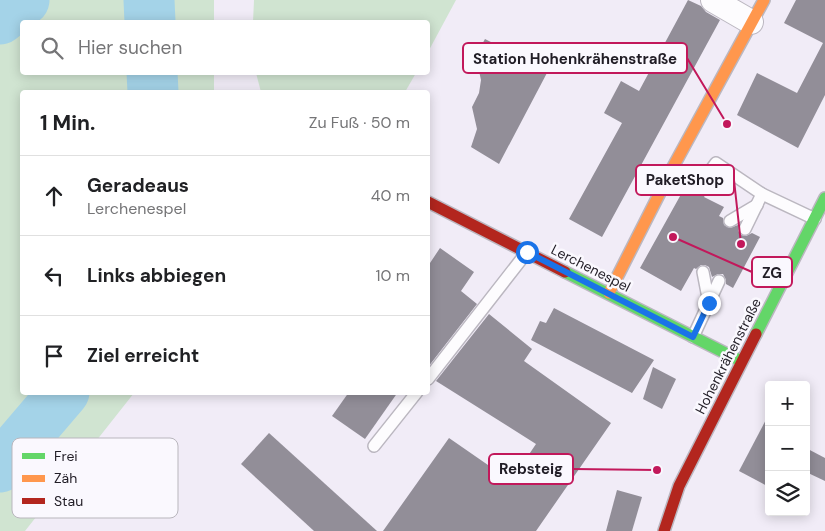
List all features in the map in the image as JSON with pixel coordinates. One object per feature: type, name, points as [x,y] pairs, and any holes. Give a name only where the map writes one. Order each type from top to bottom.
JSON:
[{"type":"street","points":[[713,0],[752,22]]},
{"type":"street","points":[[609,293],[673,167],[764,0]]},
{"type":"street","name":"Hohenkrähenstraße","points":[[664,531],[679,486],[825,198]]},
{"type":"street","name":"Lerchenespel","points":[[430,203],[741,361]]},
{"type":"lane","points":[[710,171],[716,163],[760,199],[815,219]]},
{"type":"lane","points":[[730,221],[760,199]]},
{"type":"lane","points":[[745,229],[760,199]]},
{"type":"lane","points":[[430,375],[527,252]]},
{"type":"lane","points":[[703,272],[709,303]]},
{"type":"lane","points":[[693,337],[719,281]]},
{"type":"lane","points":[[374,446],[414,395]]},
{"type":"green space","points":[[0,0],[214,0],[214,20],[20,20],[20,75],[214,75],[214,90],[20,90],[20,395],[132,395],[98,438],[12,438],[12,518],[35,518],[25,531],[0,531]]},
{"type":"green space","points":[[254,0],[456,0],[430,48],[430,20],[253,20]]},
{"type":"green space","points":[[257,75],[415,75],[406,90],[260,90]]},
{"type":"building","points":[[688,0],[701,6],[706,12],[720,20],[602,237],[569,219],[622,123],[604,113],[621,81],[639,91]]},
{"type":"building","points":[[796,0],[825,0],[825,95],[798,148],[737,115],[757,73],[797,93],[823,43],[784,23]]},
{"type":"building","points":[[485,39],[548,71],[499,164],[471,147],[477,129],[472,107],[479,93],[481,80],[479,71],[472,62]]},
{"type":"building","points":[[694,171],[713,182],[704,197],[724,207],[719,216],[723,218],[724,225],[730,228],[738,225],[741,235],[746,236],[752,233],[760,237],[733,288],[726,284],[723,274],[712,277],[709,267],[705,265],[694,268],[681,291],[640,268]]},
{"type":"building","points":[[440,248],[474,272],[461,291],[477,304],[430,364],[430,263]]},
{"type":"building","points":[[554,308],[654,360],[632,393],[531,340],[540,321],[546,323]]},
{"type":"building","points":[[489,314],[532,349],[524,361],[611,423],[536,531],[383,531],[449,438],[511,481],[536,444],[436,381]]},
{"type":"building","points":[[653,367],[676,379],[662,409],[643,399]]},
{"type":"building","points":[[347,395],[396,395],[365,439],[332,416]]},
{"type":"building","points":[[765,422],[765,485],[739,471]]},
{"type":"building","points":[[269,433],[377,531],[314,531],[241,464]]},
{"type":"building","points":[[810,450],[825,458],[825,481],[810,474]]},
{"type":"building","points":[[617,490],[642,497],[632,531],[606,531]]},
{"type":"waterway","points":[[0,19],[24,0]]},
{"type":"waterway","points":[[149,0],[150,20]]},
{"type":"waterway","points":[[152,75],[153,90]]},
{"type":"waterway","points":[[25,438],[61,395]]},
{"type":"waterway","points":[[0,467],[12,453]]},
{"type":"traffic: fast","points":[[756,334],[825,198]]},
{"type":"traffic: fast","points":[[565,272],[741,361]]},
{"type":"traffic: slow","points":[[609,293],[673,167],[764,0]]},
{"type":"traffic: jam","points":[[430,203],[565,272]]},
{"type":"traffic: jam","points":[[664,531],[679,486],[756,334]]},
{"type":"place","name":"Station Hohenkrähenstraße","points":[[727,124]]},
{"type":"place","name":"ZG","points":[[673,237]]},
{"type":"place","name":"PaketShop","points":[[741,244]]},
{"type":"place","name":"Rebsteig","points":[[657,470]]},
{"type":"route","points":[[527,252],[693,337],[709,303]]}]
